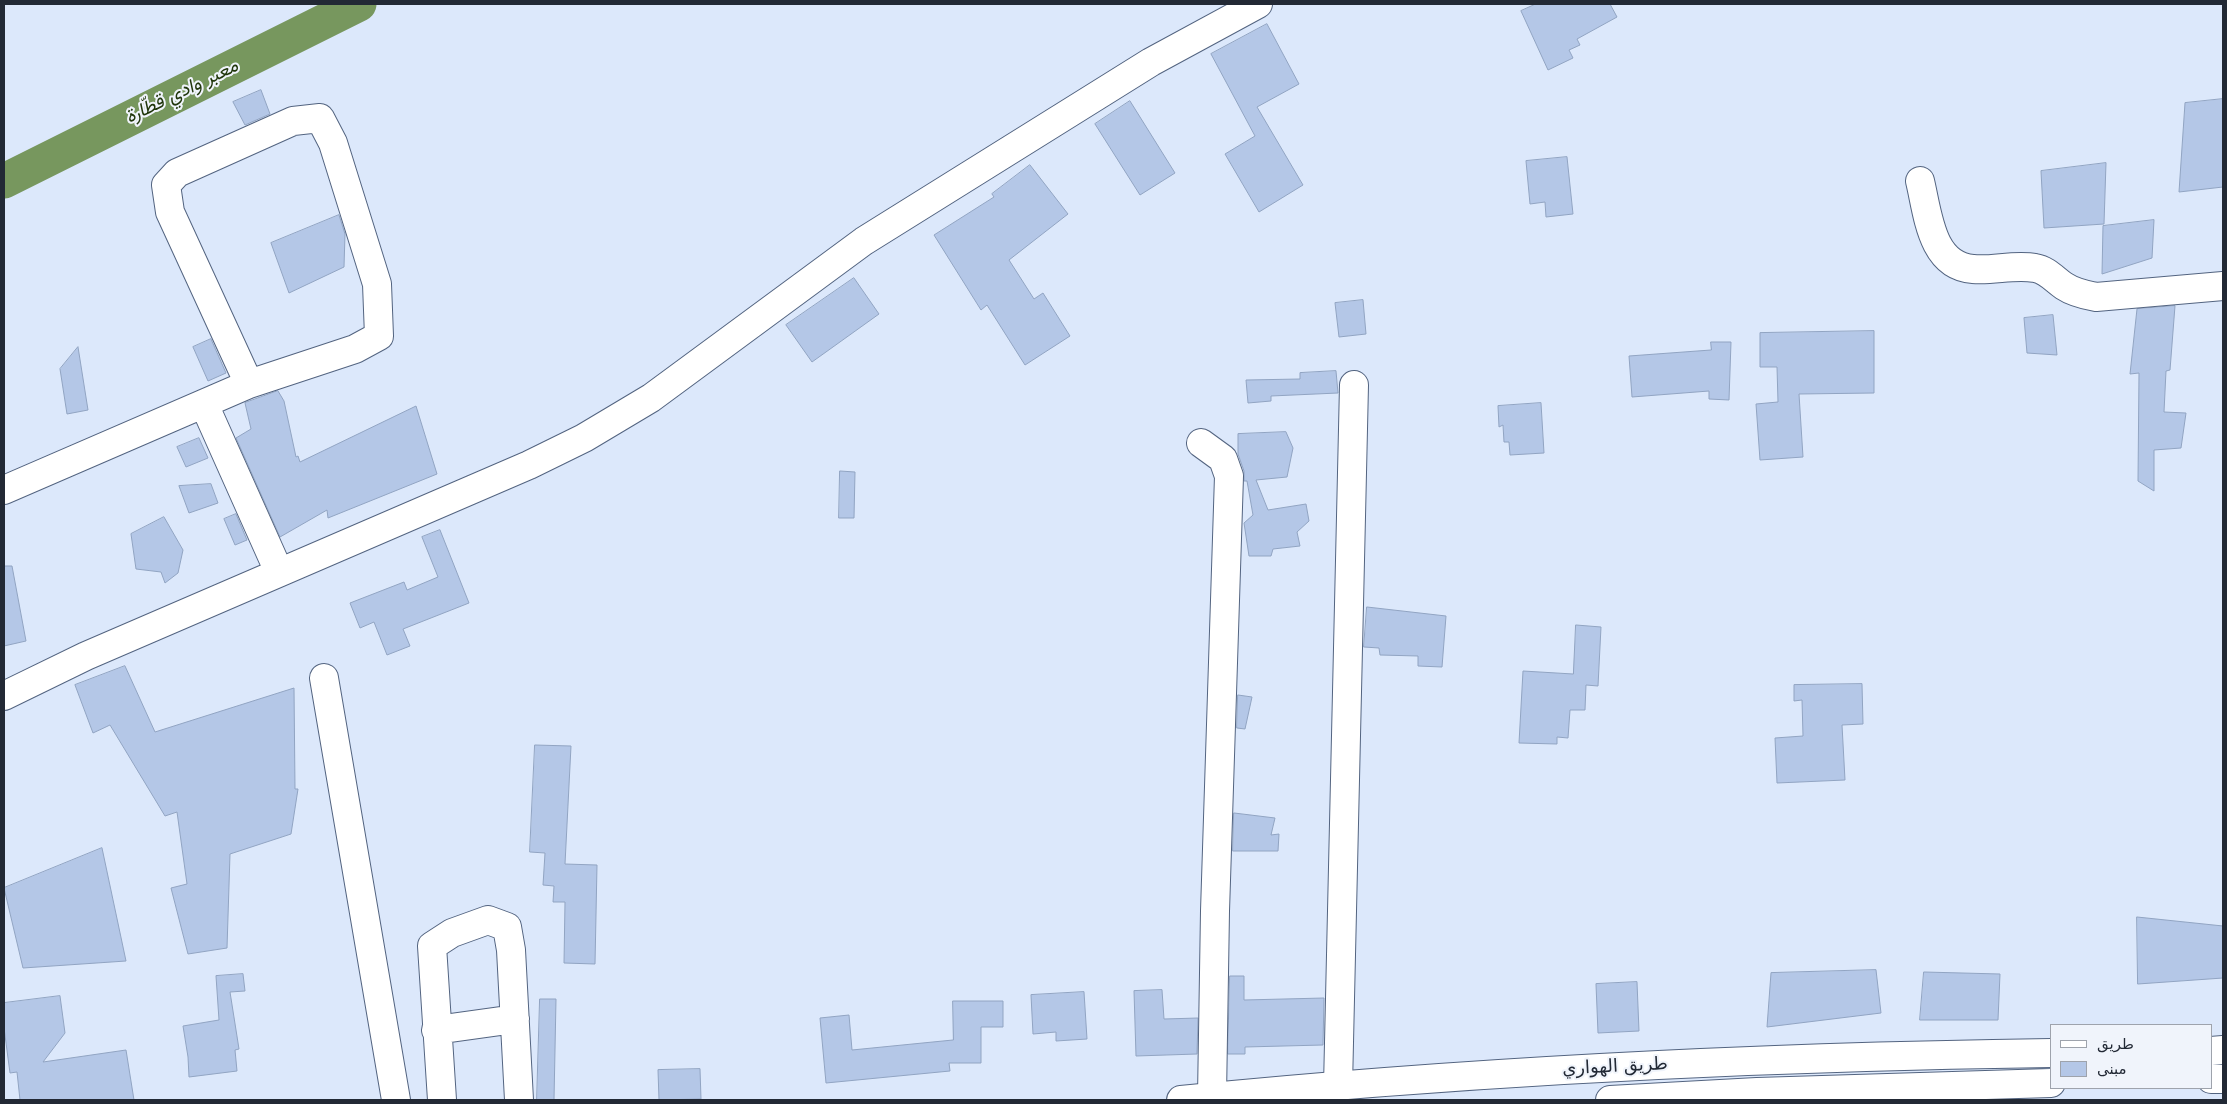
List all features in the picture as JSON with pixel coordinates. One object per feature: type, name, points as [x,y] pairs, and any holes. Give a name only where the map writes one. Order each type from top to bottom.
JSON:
[{"type":"main road","points":[[4,696],[86,656],[529,465],[584,438],[651,398],[864,241],[1151,62],[1258,4]]},
{"type":"main road","points":[[4,490],[249,384],[355,350],[379,336],[377,284],[333,143],[320,118],[293,121],[177,173],[166,185],[170,212],[249,384]]},
{"type":"main road","points":[[1920,182],[1935,240],[1949,260],[1957,265],[1972,269],[2033,268],[2049,273],[2076,292],[2096,297],[2223,286]]},
{"type":"main road","points":[[1338,1086],[1354,385]]},
{"type":"main road","points":[[204,404],[279,572]]},
{"type":"main road","points":[[1201,443],[1223,459],[1229,476],[1215,901],[1212,1097]]},
{"type":"main road","points":[[324,678],[396,1100]]},
{"type":"main road","points":[[442,1100],[432,946],[452,933],[488,920],[507,927],[511,950],[519,1100]]},
{"type":"main road","points":[[436,1030],[515,1019]]},
{"type":"main road","name":"طريق الهواري","points":[[1181,1100],[1338,1086],[1594,1068],[1799,1059],[2050,1053]]},
{"type":"main road","name":"طريق الهواري","points":[[1610,1100],[1757,1092],[2050,1083]]},
{"type":"building","points":[[1536,4],[1610,4],[1617,17],[1577,39],[1580,45],[1569,50],[1573,58],[1548,70],[1521,11]]},
{"type":"building","points":[[1267,24],[1299,84],[1257,107],[1303,185],[1259,212],[1225,154],[1255,136],[1211,54]]},
{"type":"building","points":[[261,90],[270,114],[245,125],[233,102]]},
{"type":"building","points":[[2223,99],[2223,187],[2179,192],[2185,103]]},
{"type":"building","points":[[1130,101],[1175,173],[1140,195],[1095,124]]},
{"type":"building","points":[[1567,157],[1573,214],[1546,217],[1545,202],[1530,204],[1526,161]]},
{"type":"building","points":[[2106,163],[2104,224],[2044,228],[2041,171]]},
{"type":"building","points":[[1030,165],[1068,214],[1009,260],[1034,299],[1043,293],[1070,336],[1025,365],[987,305],[981,310],[934,235],[994,197],[992,194]]},
{"type":"building","points":[[339,215],[345,234],[344,267],[289,293],[271,243]]},
{"type":"building","points":[[2154,220],[2152,258],[2102,274],[2103,226]]},
{"type":"building","points":[[854,278],[879,314],[812,362],[786,325]]},
{"type":"building","points":[[1363,300],[1366,334],[1339,337],[1335,303]]},
{"type":"building","points":[[2175,306],[2170,370],[2166,371],[2164,412],[2186,413],[2181,448],[2154,450],[2154,491],[2138,481],[2139,373],[2130,374],[2137,309]]},
{"type":"building","points":[[2053,315],[2057,355],[2027,353],[2024,318]]},
{"type":"building","points":[[1874,331],[1874,393],[1799,394],[1803,457],[1760,460],[1756,404],[1778,402],[1777,367],[1760,367],[1760,333]]},
{"type":"building","points":[[211,339],[226,373],[208,381],[193,347]]},
{"type":"building","points":[[1711,342],[1731,342],[1729,400],[1709,399],[1709,391],[1632,397],[1629,356],[1711,350]]},
{"type":"building","points":[[78,347],[88,410],[67,414],[60,369]]},
{"type":"building","points":[[1336,371],[1338,393],[1271,396],[1271,401],[1248,403],[1246,380],[1300,379],[1300,373]]},
{"type":"building","points":[[278,391],[284,401],[296,457],[298,456],[300,462],[416,406],[437,474],[328,518],[327,510],[280,537],[236,438],[251,429],[245,403]]},
{"type":"building","points":[[1541,403],[1544,453],[1510,455],[1509,442],[1504,442],[1503,425],[1499,427],[1498,406]]},
{"type":"building","points":[[1286,432],[1293,448],[1287,477],[1256,480],[1268,510],[1306,504],[1309,521],[1297,532],[1300,546],[1273,549],[1271,556],[1249,556],[1244,523],[1253,515],[1247,481],[1244,481],[1244,471],[1238,454],[1238,434]]},
{"type":"building","points":[[199,438],[208,458],[186,467],[177,447]]},
{"type":"building","points":[[840,471],[855,472],[854,518],[839,518]]},
{"type":"building","points":[[211,484],[218,503],[189,513],[179,486]]},
{"type":"building","points":[[236,514],[247,540],[235,545],[224,519]]},
{"type":"building","points":[[164,517],[183,550],[178,573],[165,583],[161,572],[136,569],[131,534]]},
{"type":"building","points":[[440,530],[469,603],[403,629],[410,646],[387,655],[374,622],[360,628],[350,603],[404,582],[407,590],[438,577],[422,537]]},
{"type":"building","points":[[4,566],[12,566],[26,641],[4,646]]},
{"type":"building","points":[[1367,607],[1446,616],[1442,667],[1418,666],[1418,656],[1380,655],[1379,648],[1364,647]]},
{"type":"building","points":[[1576,625],[1601,627],[1598,686],[1586,685],[1585,710],[1570,710],[1568,738],[1557,737],[1557,744],[1519,743],[1523,671],[1573,674]]},
{"type":"building","points":[[125,666],[155,732],[294,688],[295,789],[298,789],[291,834],[230,854],[227,948],[188,954],[171,888],[187,884],[177,812],[165,816],[110,725],[93,733],[75,685]]},
{"type":"building","points":[[1862,684],[1863,724],[1842,725],[1845,780],[1777,783],[1775,738],[1803,736],[1802,700],[1794,701],[1794,685]]},
{"type":"building","points":[[1238,695],[1252,697],[1245,729],[1237,728]]},
{"type":"building","points":[[535,745],[571,746],[565,864],[597,865],[595,964],[564,963],[565,902],[553,902],[554,886],[543,885],[545,853],[530,852]]},
{"type":"building","points":[[1234,813],[1275,818],[1271,835],[1279,834],[1278,851],[1233,851]]},
{"type":"building","points":[[102,848],[126,961],[23,968],[4,888]]},
{"type":"building","points":[[2137,917],[2223,926],[2223,978],[2138,984]]},
{"type":"building","points":[[1876,970],[1881,1013],[1767,1027],[1771,973]]},
{"type":"building","points":[[1924,972],[2000,974],[1998,1020],[1920,1020]]},
{"type":"building","points":[[243,974],[245,991],[230,992],[239,1049],[235,1050],[237,1071],[189,1077],[183,1026],[219,1020],[216,976]]},
{"type":"building","points":[[1230,976],[1244,976],[1244,1000],[1324,998],[1323,1045],[1245,1047],[1245,1054],[1228,1054]]},
{"type":"building","points":[[1637,982],[1639,1031],[1598,1033],[1596,984]]},
{"type":"building","points":[[1162,990],[1164,1019],[1198,1018],[1197,1054],[1136,1056],[1134,991]]},
{"type":"building","points":[[1084,992],[1087,1039],[1056,1041],[1056,1032],[1033,1034],[1031,995]]},
{"type":"building","points":[[60,996],[65,1033],[43,1062],[126,1050],[134,1100],[20,1100],[17,1072],[10,1073],[4,1028],[4,1003]]},
{"type":"building","points":[[540,999],[556,999],[554,1100],[537,1100]]},
{"type":"building","points":[[953,1001],[1003,1001],[1003,1027],[981,1027],[981,1063],[949,1063],[950,1071],[826,1083],[820,1018],[849,1015],[852,1050],[953,1040]]},
{"type":"building","points":[[700,1069],[701,1099],[659,1100],[658,1070]]},
{"type":"waterway","name":"معبر وادي قطّارة","points":[[4,181],[359,4]]}]
